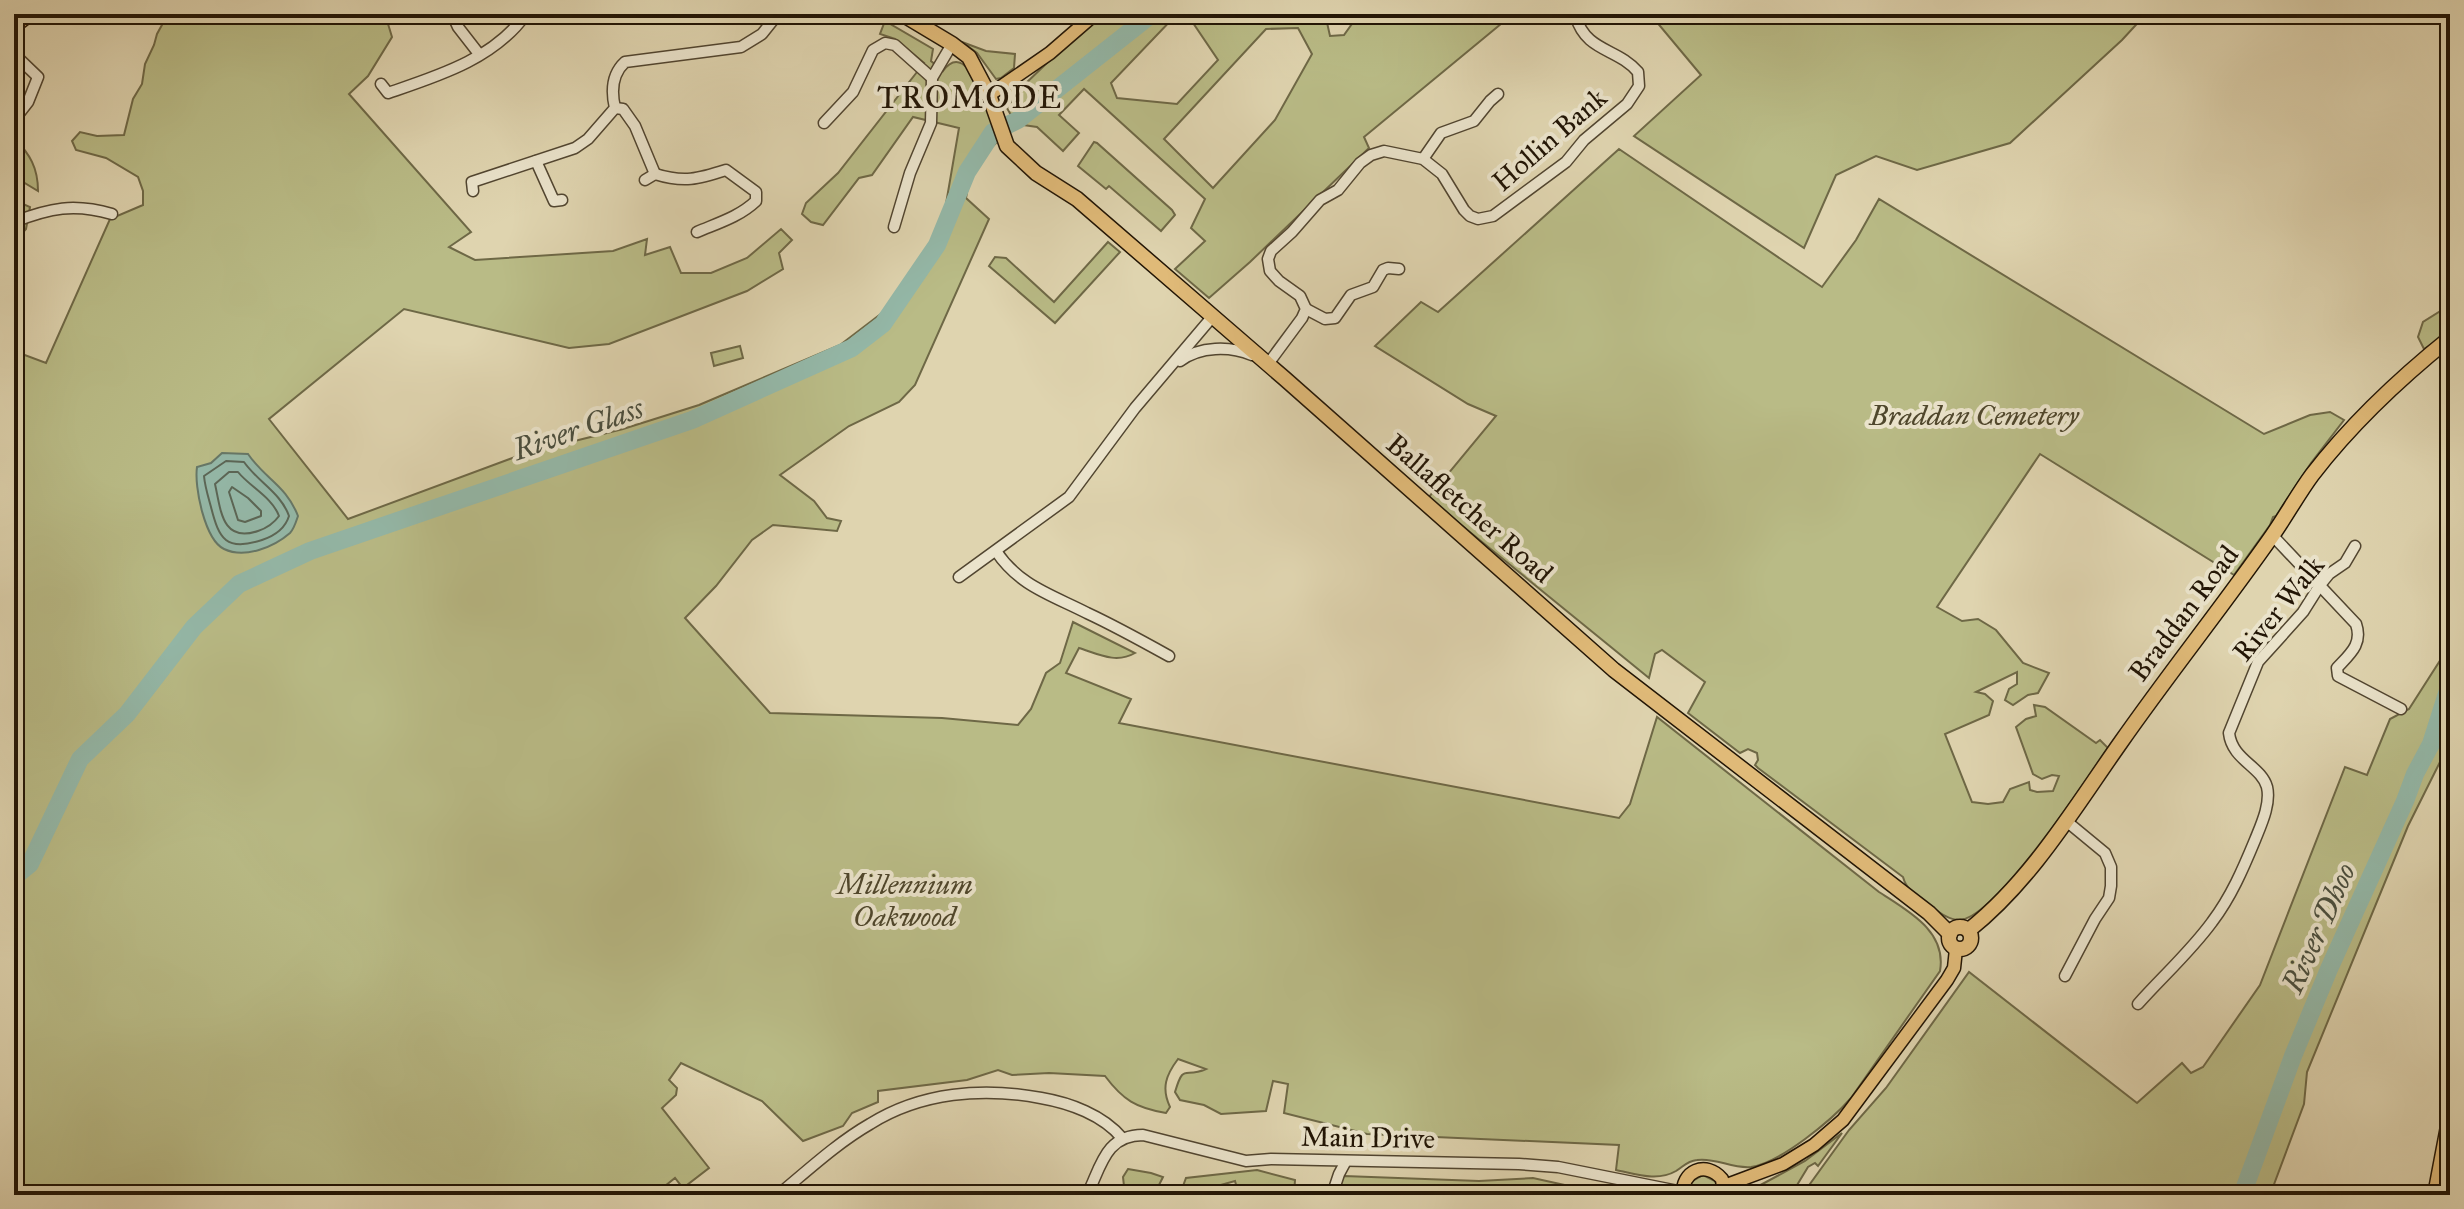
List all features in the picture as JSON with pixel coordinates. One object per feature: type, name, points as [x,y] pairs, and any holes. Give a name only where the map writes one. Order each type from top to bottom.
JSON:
[{"type":"highway","name":"Ballafletcher Road","points":[[902,14],[969,57],[989,95],[1005,141],[1036,173],[1077,199],[1614,670],[1929,913],[1950,934]]},
{"type":"highway","name":"Braddan Road","points":[[1969,930],[2014,889],[2273,536],[2312,475],[2399,380],[2450,338]]},
{"type":"highway","points":[[1960,927],[1969,930],[1972,937],[1970,944],[1964,949],[1956,949],[1950,943],[1950,934],[1960,927]]},
{"type":"highway","points":[[2435,1195],[2450,1116]]},
{"type":"main road","points":[[14,27],[31,14]]},
{"type":"main road","points":[[989,95],[1050,53],[1095,14]]},
{"type":"main road","points":[[1683,1194],[1686,1179],[1697,1170],[1711,1170],[1722,1179],[1724,1191],[1783,1164],[1814,1145],[1843,1120],[1947,980],[1954,968],[1956,949]]},
{"type":"street","points":[[452,14],[479,54]]},
{"type":"street","points":[[381,84],[388,93],[460,67],[506,36],[526,14]]},
{"type":"street","points":[[615,108],[612,97],[614,81],[625,62],[741,47],[762,34],[774,15]]},
{"type":"street","name":"Hollin Bank","points":[[1423,159],[1442,174],[1464,210],[1478,219],[1502,211],[1566,162],[1584,140],[1627,104],[1639,86],[1640,78],[1631,63],[1575,33],[1576,17]]},
{"type":"street","points":[[823,124],[853,92],[873,50],[885,43],[895,45],[932,78]]},
{"type":"street","points":[[894,227],[910,173],[931,123],[932,78],[952,44]]},
{"type":"street","points":[[14,54],[38,77],[28,102],[14,120]]},
{"type":"street","points":[[1399,269],[1383,270],[1373,287],[1351,295],[1335,318],[1325,319],[1306,309],[1300,296],[1279,281],[1270,271],[1268,259],[1275,245],[1292,232],[1320,200],[1338,190],[1360,163],[1371,155],[1384,151],[1423,159],[1441,133],[1474,121],[1498,94]]},
{"type":"street","points":[[473,191],[472,182],[575,148],[588,139],[615,108]]},
{"type":"street","points":[[615,108],[623,109],[635,126],[655,174]]},
{"type":"street","points":[[536,161],[554,202]]},
{"type":"street","points":[[645,180],[655,174],[675,180],[697,179],[729,166],[756,192],[756,201],[733,218],[697,232]]},
{"type":"street","points":[[14,222],[50,209],[68,207],[90,208],[112,214]]},
{"type":"street","points":[[1172,366],[1187,355],[1215,348],[1242,351],[1264,361],[1302,318],[1306,309]]},
{"type":"street","points":[[959,577],[1069,497],[1135,408],[1213,316]]},
{"type":"street","points":[[2273,536],[2356,624],[2358,643],[2337,668],[2338,676],[2401,709]]},
{"type":"street","name":"River Walk","points":[[2138,1004],[2214,920],[2236,884],[2261,825],[2268,800],[2267,781],[2235,752],[2229,733],[2258,662],[2303,612],[2329,574],[2345,563],[2355,546]]},
{"type":"street","points":[[996,551],[1016,576],[1049,596],[1169,656]]},
{"type":"street","points":[[2065,820],[2105,853],[2111,867],[2109,898],[2065,976]]},
{"type":"street","points":[[778,1195],[871,1122],[916,1103],[952,1094],[979,1092],[1023,1094],[1054,1100],[1110,1125],[1122,1138],[1110,1147],[1087,1195]]},
{"type":"street","name":"Main Drive","points":[[1122,1138],[1143,1135],[1246,1161],[1558,1167],[1683,1194]]},
{"type":"street","points":[[1332,1195],[1346,1161]]},
{"type":"green space","name":"Millennium Oakwood","points":[[168,14],[385,14],[392,37],[368,76],[349,94],[471,232],[449,247],[475,260],[613,251],[647,239],[645,255],[670,247],[681,273],[711,273],[747,258],[781,229],[792,240],[779,253],[783,269],[747,291],[609,344],[569,348],[404,309],[269,419],[348,519],[526,453],[623,429],[699,405],[840,345],[882,313],[941,233],[959,128],[913,117],[872,175],[859,178],[823,225],[811,222],[802,214],[806,203],[838,173],[924,63],[895,39],[880,34],[885,21],[933,49],[931,61],[943,71],[953,62],[962,64],[979,86],[997,142],[977,167],[966,198],[989,219],[915,385],[899,402],[849,426],[780,475],[814,501],[827,518],[841,521],[837,531],[773,525],[752,540],[716,586],[685,618],[770,713],[942,718],[1018,725],[1031,709],[1046,673],[1060,663],[1073,622],[1135,653],[1114,658],[1079,648],[1066,673],[1131,699],[1119,723],[1619,818],[1630,804],[1657,717],[1879,892],[1913,915],[1938,944],[1940,971],[1851,1098],[1819,1128],[1790,1149],[1751,1167],[1697,1160],[1669,1174],[1646,1176],[1616,1170],[1619,1145],[1367,1134],[1284,1113],[1288,1084],[1273,1081],[1266,1111],[1221,1114],[1204,1105],[1180,1100],[1175,1092],[1183,1074],[1206,1069],[1178,1059],[1166,1082],[1170,1107],[1166,1113],[1131,1102],[1105,1076],[1012,1075],[998,1070],[967,1080],[878,1091],[878,1102],[852,1113],[843,1126],[803,1141],[762,1101],[681,1063],[669,1080],[677,1088],[676,1095],[662,1108],[709,1168],[683,1188],[675,1178],[660,1190],[663,1195],[14,1195],[14,351],[46,363],[110,219],[143,205],[143,191],[138,177],[106,158],[76,150],[72,141],[80,132],[97,136],[124,135],[133,99],[142,84],[145,64]]},
{"type":"green space","points":[[1090,14],[1177,14],[1111,83],[1117,98],[1177,104],[1218,60],[1187,14],[1260,14],[1262,19],[1271,15],[1280,21],[1283,14],[1322,14],[1330,36],[1344,35],[1359,14],[1513,14],[1364,137],[1369,148],[1209,298],[1175,269],[1205,241],[1191,228],[1205,199],[1084,89],[1059,115],[1079,133],[1063,151],[1037,127],[1016,124],[1007,108],[1022,87]],"holes":[[[1298,28],[1312,54],[1275,120],[1213,188],[1164,139],[1266,29]]]},
{"type":"green space","points":[[1650,14],[2146,14],[2010,143],[1917,170],[1876,156],[1836,175],[1804,248],[1634,136],[1701,75]]},
{"type":"green space","points":[[962,42],[986,51],[1015,54],[1014,68],[996,79],[977,53]]},
{"type":"green space","points":[[14,138],[32,162],[38,191],[18,179],[14,182]]},
{"type":"green space","points":[[1094,142],[1172,210],[1175,215],[1161,231],[1109,186],[1106,189],[1078,166]]},
{"type":"green space","name":"Braddan Cemetery","points":[[1619,149],[1822,287],[1856,240],[1879,199],[2264,434],[2310,415],[2330,412],[2344,420],[2234,575],[2040,454],[1937,607],[1962,621],[1978,619],[1996,630],[2023,663],[2049,673],[2038,693],[2028,695],[2013,705],[2005,700],[2009,689],[2017,684],[2017,672],[1976,692],[1985,694],[1993,701],[1989,715],[1945,734],[1972,802],[1988,804],[2003,802],[2010,789],[2029,782],[2030,790],[2053,791],[2059,776],[2042,779],[2033,774],[2016,727],[2036,716],[2034,705],[2045,707],[2108,748],[2039,846],[2016,874],[1975,914],[1959,920],[1938,912],[1911,891],[1903,877],[1758,768],[1755,765],[1757,753],[1748,749],[1740,753],[1688,713],[1705,682],[1662,650],[1655,654],[1649,678],[1428,498],[1496,416],[1468,404],[1375,346],[1421,302],[1438,312]]},
{"type":"green space","points":[[14,200],[30,207],[26,229],[16,240],[14,239]]},
{"type":"green space","points":[[1108,242],[1120,252],[1055,323],[989,266],[995,257],[1006,258],[1054,302]]},
{"type":"green space","points":[[2450,305],[2450,332],[2424,349],[2418,337],[2423,322]]},
{"type":"green space","points":[[740,346],[743,358],[714,366],[711,353]]},
{"type":"green space","points":[[2450,645],[2450,742],[2408,826],[2307,1072],[2304,1104],[2270,1195],[1802,1195],[1849,1130],[1886,1088],[1969,972],[2137,1103],[2182,1063],[2191,1073],[2203,1067],[2260,985],[2345,767],[2367,775],[2390,719],[2409,709]]},
{"type":"green space","points":[[1842,1133],[1818,1166],[1815,1163],[1808,1167],[1791,1195],[1742,1195],[1805,1161]]},
{"type":"green space","points":[[1128,1169],[1163,1177],[1158,1187],[1141,1186],[1140,1195],[1125,1195],[1123,1177]]},
{"type":"green space","points":[[1257,1170],[1295,1180],[1294,1195],[1281,1195],[1279,1191],[1239,1195],[1235,1181],[1185,1195],[1183,1186],[1186,1178]]},
{"type":"green space","points":[[1703,1175],[1715,1181],[1717,1195],[1690,1195],[1691,1182]]},
{"type":"green space","points":[[1344,1176],[1479,1181],[1533,1178],[1610,1195],[1335,1195]]},
{"type":"water","points":[[222,453],[248,454],[288,497],[298,516],[290,533],[268,547],[250,552],[232,552],[217,544],[202,512],[197,467],[211,463]]},
{"type":"waterway","name":"River Glass","points":[[14,877],[30,864],[80,759],[127,714],[194,627],[239,584],[310,551],[692,420],[852,348],[883,324],[937,245],[967,172],[993,132],[1018,120],[1152,14]]},
{"type":"waterway","name":"River Dhoo","points":[[2242,1195],[2293,1056],[2415,774],[2431,744],[2450,684]]},
{"type":"district","name":"TROMODE","points":[[970,97]]}]
